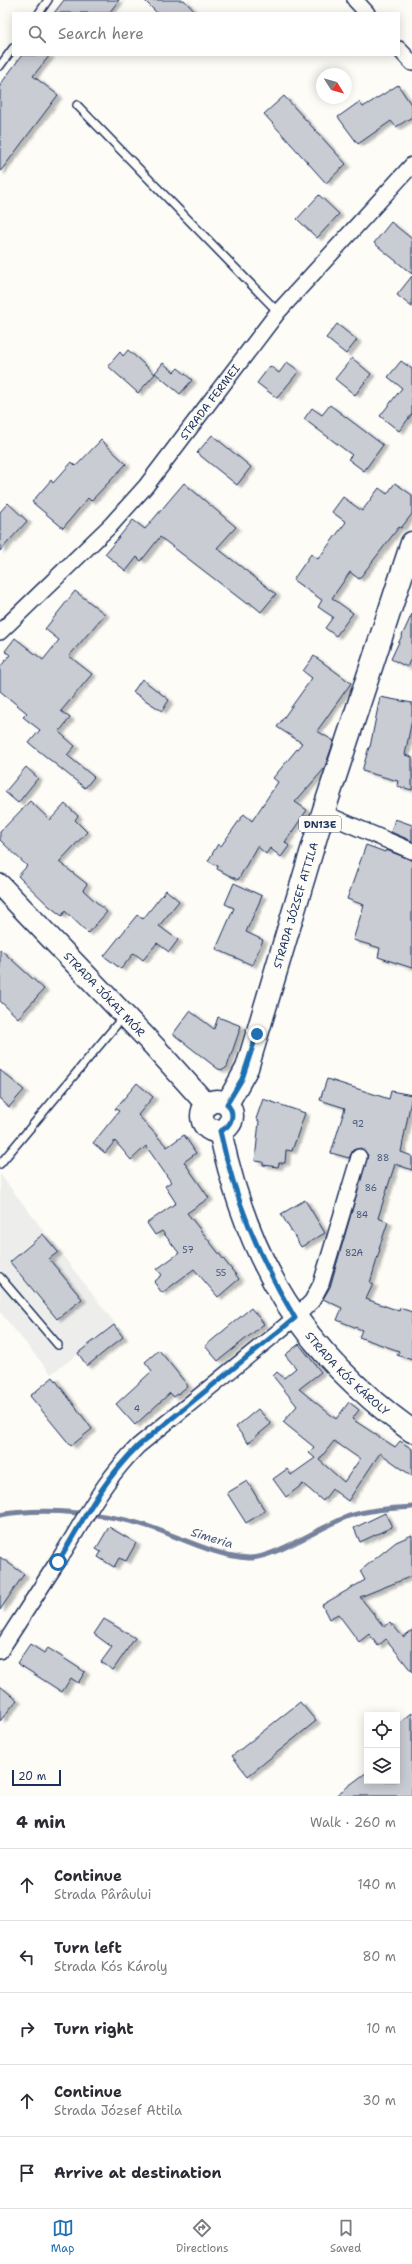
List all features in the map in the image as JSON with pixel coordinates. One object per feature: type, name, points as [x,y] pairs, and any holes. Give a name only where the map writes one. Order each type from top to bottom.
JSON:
[{"type":"main road","name":"STRADA JÓZSEF ATTILA","points":[[217,1105],[247,1068],[323,813],[412,544]]},
{"type":"main road","name":"STRADA JÓKAI MÓR","points":[[0,885],[124,1015],[217,1105]]},
{"type":"main road","name":"STRADA KÓS KÁROLY","points":[[217,1105],[231,1111],[232,1120],[228,1127],[220,1131],[243,1214],[271,1277],[295,1318],[319,1348],[352,1383],[412,1431]]},
{"type":"street","points":[[355,0],[366,12]]},
{"type":"street","points":[[400,50],[412,63]]},
{"type":"street","name":"STRADA FERMEI","points":[[0,632],[111,525],[141,492],[278,312],[412,165]]},
{"type":"street","points":[[323,813],[412,851]]},
{"type":"street","points":[[0,1651],[76,1532],[104,1484],[118,1466],[138,1446],[295,1318],[312,1301],[320,1284],[359,1157]]},
{"type":"lane","points":[[40,12],[48,0]]},
{"type":"lane","points":[[0,66],[12,49]]},
{"type":"lane","points":[[77,105],[278,312]]},
{"type":"lane","points":[[0,1164],[124,1015]]},
{"type":"lane","points":[[0,1277],[58,1345]]},
{"type":"shaded area","points":[[0,1174],[117,1326],[51,1374],[0,1312]]},
{"type":"building","points":[[64,0],[119,0],[110,12],[55,12]]},
{"type":"building","points":[[144,0],[184,0],[195,12],[156,12]]},
{"type":"building","points":[[21,56],[49,56],[33,76],[58,95],[0,172],[0,85]]},
{"type":"building","points":[[398,85],[412,106],[412,117],[396,127],[391,121],[358,144],[338,117],[359,102],[363,107]]},
{"type":"building","points":[[284,96],[346,164],[326,183],[264,114]]},
{"type":"building","points":[[319,195],[339,214],[317,238],[297,219]]},
{"type":"building","points":[[391,222],[412,239],[412,274],[374,243]]},
{"type":"building","points":[[412,276],[412,307],[397,295]]},
{"type":"building","points":[[337,324],[357,340],[346,354],[326,338]]},
{"type":"building","points":[[128,350],[155,374],[138,393],[108,366],[120,352],[123,356]]},
{"type":"building","points":[[352,358],[371,374],[355,395],[335,379]]},
{"type":"building","points":[[401,361],[412,369],[412,414],[399,431],[380,416],[402,388],[388,377]]},
{"type":"building","points":[[287,362],[299,371],[277,398],[257,383],[270,366],[279,373]]},
{"type":"building","points":[[163,363],[174,372],[178,368],[192,380],[180,394],[155,373]]},
{"type":"building","points":[[330,405],[383,445],[364,471],[348,459],[352,455],[304,419],[312,408],[322,415]]},
{"type":"building","points":[[212,435],[251,467],[237,485],[197,453]]},
{"type":"building","points":[[101,440],[126,464],[91,501],[88,498],[63,528],[32,502],[51,480],[53,483],[72,462],[76,466]]},
{"type":"building","points":[[184,483],[236,527],[217,548],[276,594],[261,612],[249,602],[247,604],[160,537],[141,561],[137,557],[126,571],[105,554],[133,520],[145,529]]},
{"type":"building","points":[[395,483],[412,495],[412,514],[401,528],[399,527],[359,579],[350,572],[332,598],[353,613],[336,636],[325,628],[333,617],[318,607],[322,600],[293,580],[311,554],[318,559],[346,522],[332,512],[343,497],[362,511],[379,488],[387,494]]},
{"type":"building","points":[[8,503],[27,521],[0,551],[0,512]]},
{"type":"building","points":[[75,591],[105,614],[69,656],[92,674],[61,711],[70,718],[59,732],[75,746],[67,755],[94,777],[85,788],[29,743],[40,730],[23,717],[27,713],[0,691],[0,667],[10,655],[5,651],[15,638],[43,660],[59,640],[45,629]]},
{"type":"building","points":[[412,614],[412,656],[407,667],[391,659]]},
{"type":"building","points":[[314,656],[351,683],[317,731],[334,741],[324,769],[295,802],[307,810],[285,842],[289,846],[281,857],[270,848],[266,854],[257,846],[238,880],[217,869],[218,866],[208,861],[218,844],[221,846],[244,814],[252,821],[278,782],[273,778],[302,743],[277,727],[312,678],[303,671]]},
{"type":"building","points":[[142,679],[169,700],[162,711],[133,692]]},
{"type":"building","points":[[380,697],[412,703],[412,719],[405,755],[412,757],[412,790],[397,786],[398,781],[362,771],[370,747]]},
{"type":"building","points":[[26,767],[38,778],[18,803],[5,792]]},
{"type":"building","points":[[30,801],[50,820],[65,804],[78,816],[75,820],[87,832],[59,862],[87,884],[83,890],[107,912],[88,933],[65,911],[62,916],[49,906],[18,876],[27,866],[0,840],[0,832]]},
{"type":"building","points":[[395,819],[412,825],[412,841],[391,832]]},
{"type":"building","points":[[366,845],[385,852],[386,850],[412,860],[412,968],[378,957],[380,948],[353,940],[364,905],[347,899]]},
{"type":"building","points":[[234,883],[262,896],[246,932],[263,940],[252,965],[216,949],[234,908],[225,904]]},
{"type":"building","points":[[166,890],[179,901],[159,926],[178,940],[169,952],[157,943],[143,960],[134,953],[121,969],[104,956],[137,915],[143,919]]},
{"type":"building","points":[[0,949],[44,989],[18,1018],[0,1001]]},
{"type":"building","points":[[190,1011],[214,1029],[218,1017],[241,1026],[227,1067],[223,1070],[218,1069],[173,1034]]},
{"type":"building","points":[[0,1070],[24,1090],[9,1107],[0,1099]]},
{"type":"building","points":[[327,1079],[389,1099],[391,1091],[412,1095],[401,1152],[412,1156],[412,1170],[395,1164],[378,1218],[388,1222],[379,1248],[380,1249],[370,1283],[373,1284],[366,1299],[399,1311],[400,1308],[412,1312],[412,1360],[397,1355],[399,1351],[359,1337],[362,1330],[337,1320],[342,1308],[323,1299],[330,1287],[368,1155],[361,1148],[353,1150],[349,1158],[331,1153],[345,1108],[320,1100]]},
{"type":"building","points":[[137,1083],[153,1097],[138,1115],[167,1147],[184,1135],[196,1153],[184,1162],[209,1198],[187,1213],[239,1279],[218,1297],[194,1269],[162,1293],[154,1282],[162,1275],[157,1269],[179,1253],[162,1231],[155,1235],[147,1223],[176,1203],[165,1186],[171,1182],[146,1146],[131,1160],[115,1141],[105,1153],[93,1143],[119,1111],[115,1109]]},
{"type":"building","points":[[263,1099],[305,1113],[292,1151],[286,1150],[285,1163],[279,1163],[278,1167],[263,1165],[263,1162],[255,1161],[259,1121],[256,1119]]},
{"type":"building","points":[[305,1200],[325,1233],[301,1247],[281,1214]]},
{"type":"building","points":[[43,1234],[58,1252],[49,1259],[82,1299],[57,1319],[10,1262]]},
{"type":"building","points":[[251,1308],[264,1324],[218,1361],[205,1346]]},
{"type":"building","points":[[114,1325],[123,1337],[87,1366],[78,1353]]},
{"type":"building","points":[[299,1344],[321,1372],[299,1389],[336,1419],[349,1402],[359,1410],[352,1419],[395,1447],[400,1441],[412,1449],[412,1476],[380,1453],[348,1501],[332,1489],[323,1501],[303,1484],[286,1497],[273,1479],[287,1469],[291,1475],[315,1458],[309,1453],[314,1447],[283,1422],[297,1406],[273,1376],[277,1372],[284,1378],[296,1368],[285,1355]],"holes":[[[334,1441],[360,1459],[344,1482],[319,1460]]]},
{"type":"building","points":[[159,1350],[188,1386],[174,1397],[170,1393],[135,1425],[116,1404],[152,1371],[145,1362]]},
{"type":"building","points":[[53,1377],[92,1429],[71,1446],[30,1396]]},
{"type":"building","points":[[258,1409],[271,1424],[248,1443],[236,1427]]},
{"type":"building","points":[[247,1481],[265,1511],[246,1523],[227,1493]]},
{"type":"building","points":[[385,1513],[392,1527],[360,1542],[354,1528]]},
{"type":"building","points":[[109,1527],[136,1543],[126,1561],[119,1558],[114,1567],[98,1557],[101,1552],[96,1549]]},
{"type":"building","points":[[412,1535],[412,1576],[360,1597],[384,1627],[390,1622],[403,1637],[412,1630],[412,1672],[386,1639],[378,1646],[369,1634],[359,1642],[338,1614],[329,1619],[322,1605],[365,1580],[360,1571],[396,1542]]},
{"type":"building","points":[[0,1557],[24,1574],[0,1610]]},
{"type":"building","points":[[104,1619],[135,1638],[113,1670],[101,1662],[112,1647],[94,1634]]},
{"type":"building","points":[[30,1644],[44,1653],[48,1648],[85,1672],[78,1683],[71,1678],[62,1692],[17,1663]]},
{"type":"building","points":[[0,1686],[17,1700],[0,1721]]},
{"type":"building","points":[[300,1702],[316,1721],[248,1776],[232,1756]]},
{"type":"building","points":[[412,1713],[412,1796],[335,1796],[364,1774],[364,1784],[400,1784],[400,1723]]},
{"type":"waterway","name":"Simeria","points":[[0,1515],[55,1512],[116,1518],[150,1527],[224,1554],[249,1558],[259,1557],[285,1548],[349,1516],[372,1511],[412,1507]]},
{"type":"route","points":[[58,1562],[104,1484],[118,1466],[138,1446],[295,1318],[274,1283],[256,1247],[232,1180],[220,1131],[228,1127],[232,1120],[231,1111],[227,1104],[236,1091],[247,1068],[257,1034]]}]
